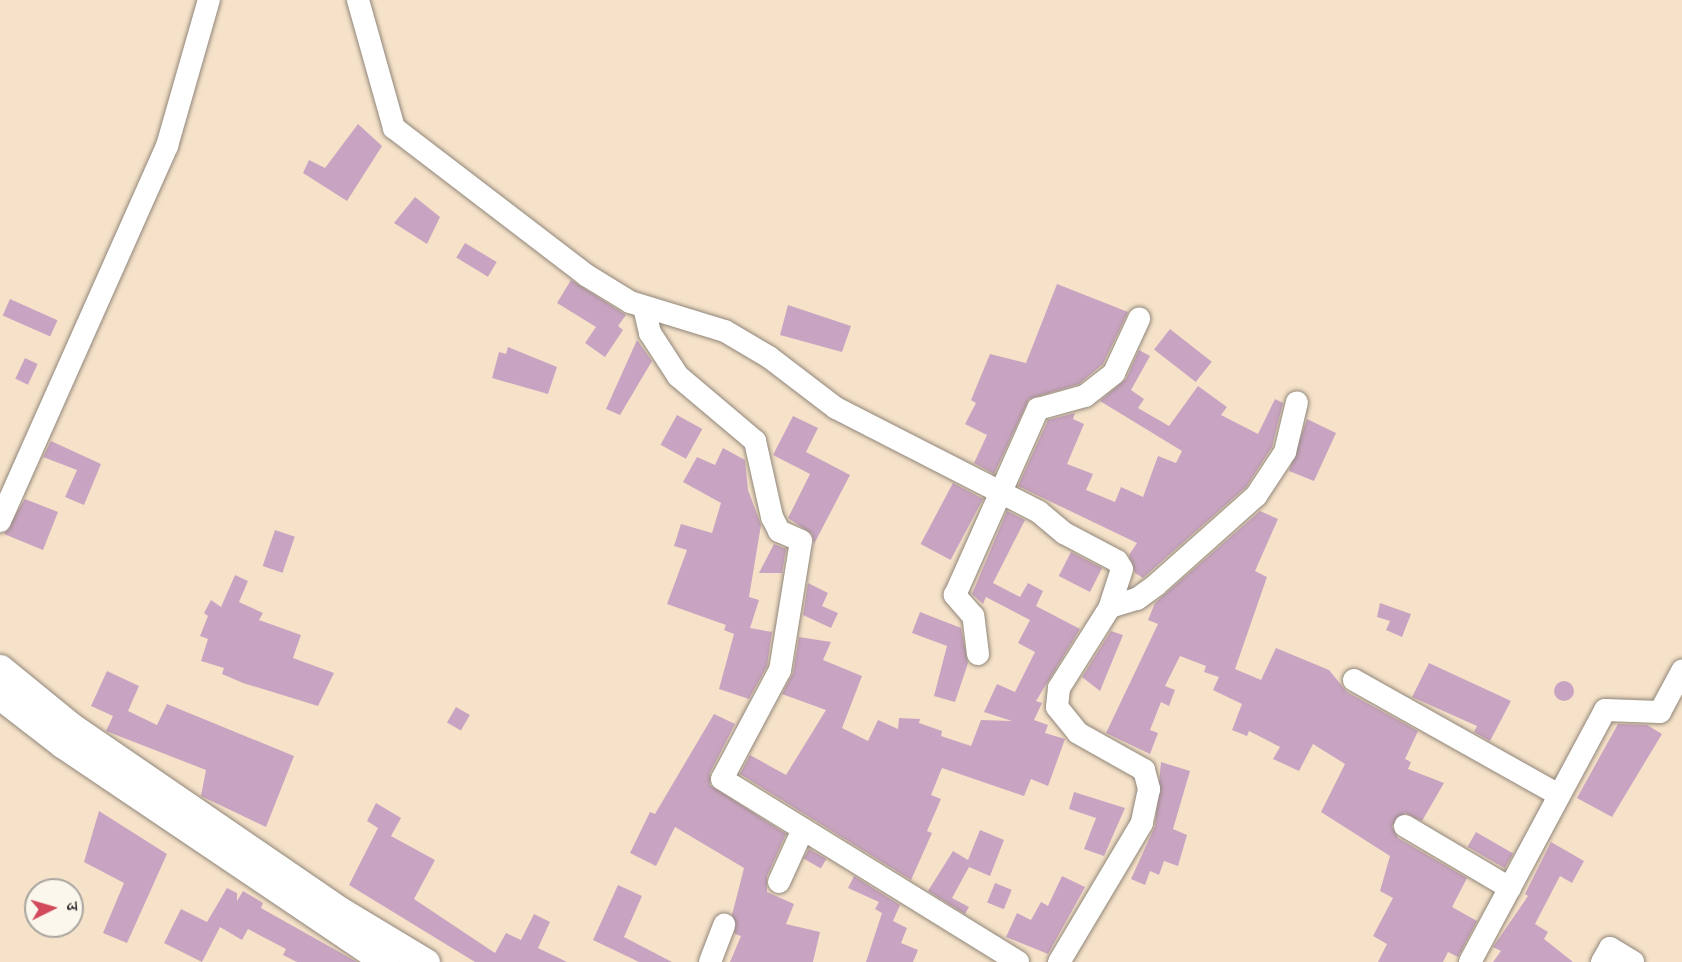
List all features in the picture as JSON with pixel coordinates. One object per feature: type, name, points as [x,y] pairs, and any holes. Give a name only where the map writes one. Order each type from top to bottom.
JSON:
[{"type":"main road","points":[[0,668],[71,726],[343,912],[426,962]]},
{"type":"main road","points":[[0,696],[101,771],[385,962]]},
{"type":"street","points":[[0,521],[167,146],[209,0]]},
{"type":"street","points":[[358,0],[394,128],[586,275],[644,308],[724,331],[769,357],[836,408],[1000,492],[1117,561],[1122,569],[1110,607],[1059,688],[1057,707],[1078,733],[1144,770],[1149,789],[1142,823],[1059,962]]},
{"type":"street","points":[[644,308],[650,333],[678,375],[755,441],[772,517],[779,531],[801,540],[780,670],[722,778],[1018,962]]},
{"type":"street","points":[[978,654],[973,616],[955,595],[1038,409],[1085,396],[1114,374],[1139,319]]},
{"type":"street","points":[[1110,607],[1137,599],[1156,585],[1256,496],[1285,452],[1297,402]]},
{"type":"street","points":[[1470,962],[1605,710],[1660,712],[1682,671]]},
{"type":"street","points":[[1354,680],[1559,795]]},
{"type":"street","points":[[1405,826],[1510,888]]},
{"type":"street","points":[[779,882],[803,829]]},
{"type":"street","points":[[710,962],[724,926]]},
{"type":"street","points":[[1602,962],[1610,948],[1633,962]]},
{"type":"building","points":[[358,124],[382,146],[347,201],[303,173],[309,160],[325,168]]},
{"type":"building","points":[[415,197],[440,217],[427,244],[394,223]]},
{"type":"building","points":[[465,243],[497,262],[488,277],[456,258]]},
{"type":"building","points":[[571,280],[626,315],[618,326],[623,330],[605,357],[585,343],[596,327],[557,303]]},
{"type":"building","points":[[1057,284],[1128,312],[1103,364],[1079,384],[1029,399],[994,474],[974,463],[987,435],[965,424],[976,403],[971,400],[990,354],[1026,363]]},
{"type":"building","points":[[10,299],[58,320],[50,337],[3,315]]},
{"type":"building","points":[[788,305],[851,326],[842,352],[780,335]]},
{"type":"building","points":[[1170,329],[1212,362],[1196,382],[1154,349]]},
{"type":"building","points":[[637,340],[652,361],[620,415],[606,409]]},
{"type":"building","points":[[508,347],[557,367],[548,394],[492,378],[499,352],[506,354]]},
{"type":"building","points":[[1139,350],[1150,356],[1131,390],[1144,399],[1138,408],[1169,426],[1198,386],[1227,407],[1221,415],[1258,434],[1275,399],[1283,403],[1272,447],[1246,487],[1143,578],[1135,573],[1129,555],[1137,543],[1018,486],[1048,420],[1075,413],[1073,419],[1084,424],[1067,464],[1093,474],[1086,490],[1115,502],[1121,487],[1143,497],[1158,456],[1176,463],[1182,451],[1100,401],[1126,379]]},
{"type":"building","points":[[25,358],[38,364],[28,385],[15,379]]},
{"type":"building","points":[[677,415],[702,429],[686,459],[661,445]]},
{"type":"building","points":[[793,416],[818,428],[806,452],[850,475],[814,544],[812,534],[788,518],[810,474],[773,455]]},
{"type":"building","points":[[1307,419],[1336,433],[1314,481],[1289,471]]},
{"type":"building","points":[[51,441],[101,464],[84,505],[65,497],[77,470],[43,457]]},
{"type":"building","points":[[723,448],[745,460],[748,490],[761,525],[749,597],[759,600],[750,628],[772,632],[767,666],[749,699],[719,689],[734,634],[724,630],[726,625],[667,604],[687,550],[674,546],[681,524],[712,533],[721,503],[683,482],[697,457],[715,465]]},
{"type":"building","points":[[953,483],[983,499],[951,560],[921,544]]},
{"type":"building","points":[[25,499],[58,512],[43,550],[4,534]]},
{"type":"building","points":[[1007,511],[1025,520],[993,583],[1020,597],[1028,583],[1043,591],[1036,606],[1080,629],[1036,701],[1042,703],[1034,720],[1048,725],[1045,733],[1065,739],[1048,786],[1031,779],[1024,796],[942,768],[931,795],[941,799],[927,831],[932,833],[911,880],[740,774],[750,755],[786,775],[826,710],[782,694],[793,673],[799,637],[831,642],[823,660],[862,676],[842,728],[868,741],[878,720],[898,729],[899,718],[920,719],[919,723],[942,731],[941,736],[971,746],[981,720],[1012,721],[984,712],[997,684],[1015,692],[1035,652],[1018,643],[1030,620],[986,597],[983,604],[972,594]]},
{"type":"building","points":[[1260,511],[1278,519],[1255,571],[1267,577],[1235,669],[1261,680],[1276,648],[1329,670],[1347,692],[1418,731],[1405,759],[1411,762],[1408,769],[1444,783],[1422,821],[1405,813],[1392,826],[1398,838],[1467,878],[1452,907],[1477,921],[1458,957],[1448,952],[1443,962],[1378,962],[1387,944],[1373,936],[1393,898],[1380,891],[1390,856],[1321,812],[1345,764],[1313,744],[1299,771],[1273,759],[1280,747],[1249,731],[1247,736],[1232,730],[1242,704],[1213,690],[1219,677],[1204,672],[1206,666],[1180,656],[1165,686],[1175,690],[1169,706],[1161,702],[1150,730],[1158,733],[1150,754],[1106,733],[1158,624],[1148,620],[1155,603]]},
{"type":"building","points":[[275,530],[295,537],[282,573],[263,566]]},
{"type":"building","points":[[774,544],[786,549],[782,573],[759,573]]},
{"type":"building","points":[[1071,552],[1102,568],[1090,592],[1059,576]]},
{"type":"building","points":[[235,575],[248,581],[239,602],[263,613],[259,620],[301,635],[293,658],[334,673],[318,706],[243,683],[222,674],[224,668],[201,661],[208,639],[200,636],[208,616],[204,613],[211,600],[221,607]]},
{"type":"building","points":[[808,583],[828,593],[822,606],[838,613],[831,628],[803,615]]},
{"type":"building","points":[[1380,603],[1411,614],[1402,637],[1386,630],[1390,621],[1377,617]]},
{"type":"building","points":[[920,612],[961,628],[968,663],[955,702],[934,696],[947,646],[912,633]]},
{"type":"building","points":[[1111,631],[1123,635],[1100,691],[1082,677]]},
{"type":"building","points":[[1429,663],[1511,701],[1490,741],[1474,732],[1477,726],[1412,697]]},
{"type":"building","points":[[107,671],[139,686],[128,711],[157,725],[167,704],[294,756],[266,827],[201,796],[206,770],[106,731],[113,716],[91,706]]},
{"type":"building","points":[[1564,681],[1571,684],[1574,691],[1571,698],[1564,701],[1557,698],[1554,691],[1557,684]]},
{"type":"building","points":[[456,707],[470,715],[461,731],[447,723]]},
{"type":"building","points":[[714,714],[735,724],[710,773],[710,785],[786,834],[767,876],[767,892],[794,904],[786,924],[820,932],[813,962],[730,962],[741,936],[735,934],[732,915],[744,868],[675,827],[656,866],[630,853],[650,812],[655,814]]},
{"type":"building","points":[[1618,724],[1647,725],[1662,734],[1612,817],[1577,798]]},
{"type":"building","points":[[1161,762],[1190,771],[1173,829],[1187,835],[1178,866],[1164,861],[1159,875],[1150,871],[1145,885],[1131,879],[1155,826]]},
{"type":"building","points":[[1074,792],[1125,808],[1104,856],[1084,849],[1096,818],[1069,809]]},
{"type":"building","points":[[376,803],[401,818],[391,836],[435,860],[414,899],[495,953],[506,933],[521,940],[534,914],[550,922],[538,948],[567,962],[475,962],[349,885],[378,828],[367,821]]},
{"type":"building","points":[[99,811],[167,854],[127,943],[103,933],[124,883],[84,862]]},
{"type":"building","points":[[980,830],[1004,840],[990,876],[969,867],[952,898],[969,907],[965,914],[928,891],[953,851],[968,860]]},
{"type":"building","points":[[1476,832],[1513,854],[1505,868],[1468,847]]},
{"type":"building","points":[[1551,842],[1584,861],[1572,883],[1560,876],[1535,924],[1548,932],[1544,939],[1573,962],[1493,962],[1501,951],[1493,947],[1528,896],[1525,894]]},
{"type":"building","points":[[809,849],[826,859],[821,869],[804,859]]},
{"type":"building","points":[[854,876],[900,905],[893,921],[907,928],[901,943],[918,950],[913,962],[866,962],[882,913],[875,909],[879,902],[848,888]]},
{"type":"building","points":[[1062,876],[1085,887],[1048,954],[1006,937],[1017,913],[1031,920],[1041,902],[1048,906]]},
{"type":"building","points":[[995,883],[1012,890],[1004,909],[987,902]]},
{"type":"building","points":[[618,885],[642,896],[624,937],[672,962],[639,962],[593,940]]},
{"type":"building","points":[[227,888],[237,893],[237,901],[243,891],[263,903],[261,908],[357,962],[297,962],[283,955],[286,949],[248,929],[242,940],[220,927],[202,962],[164,943],[181,909],[207,922]]}]
